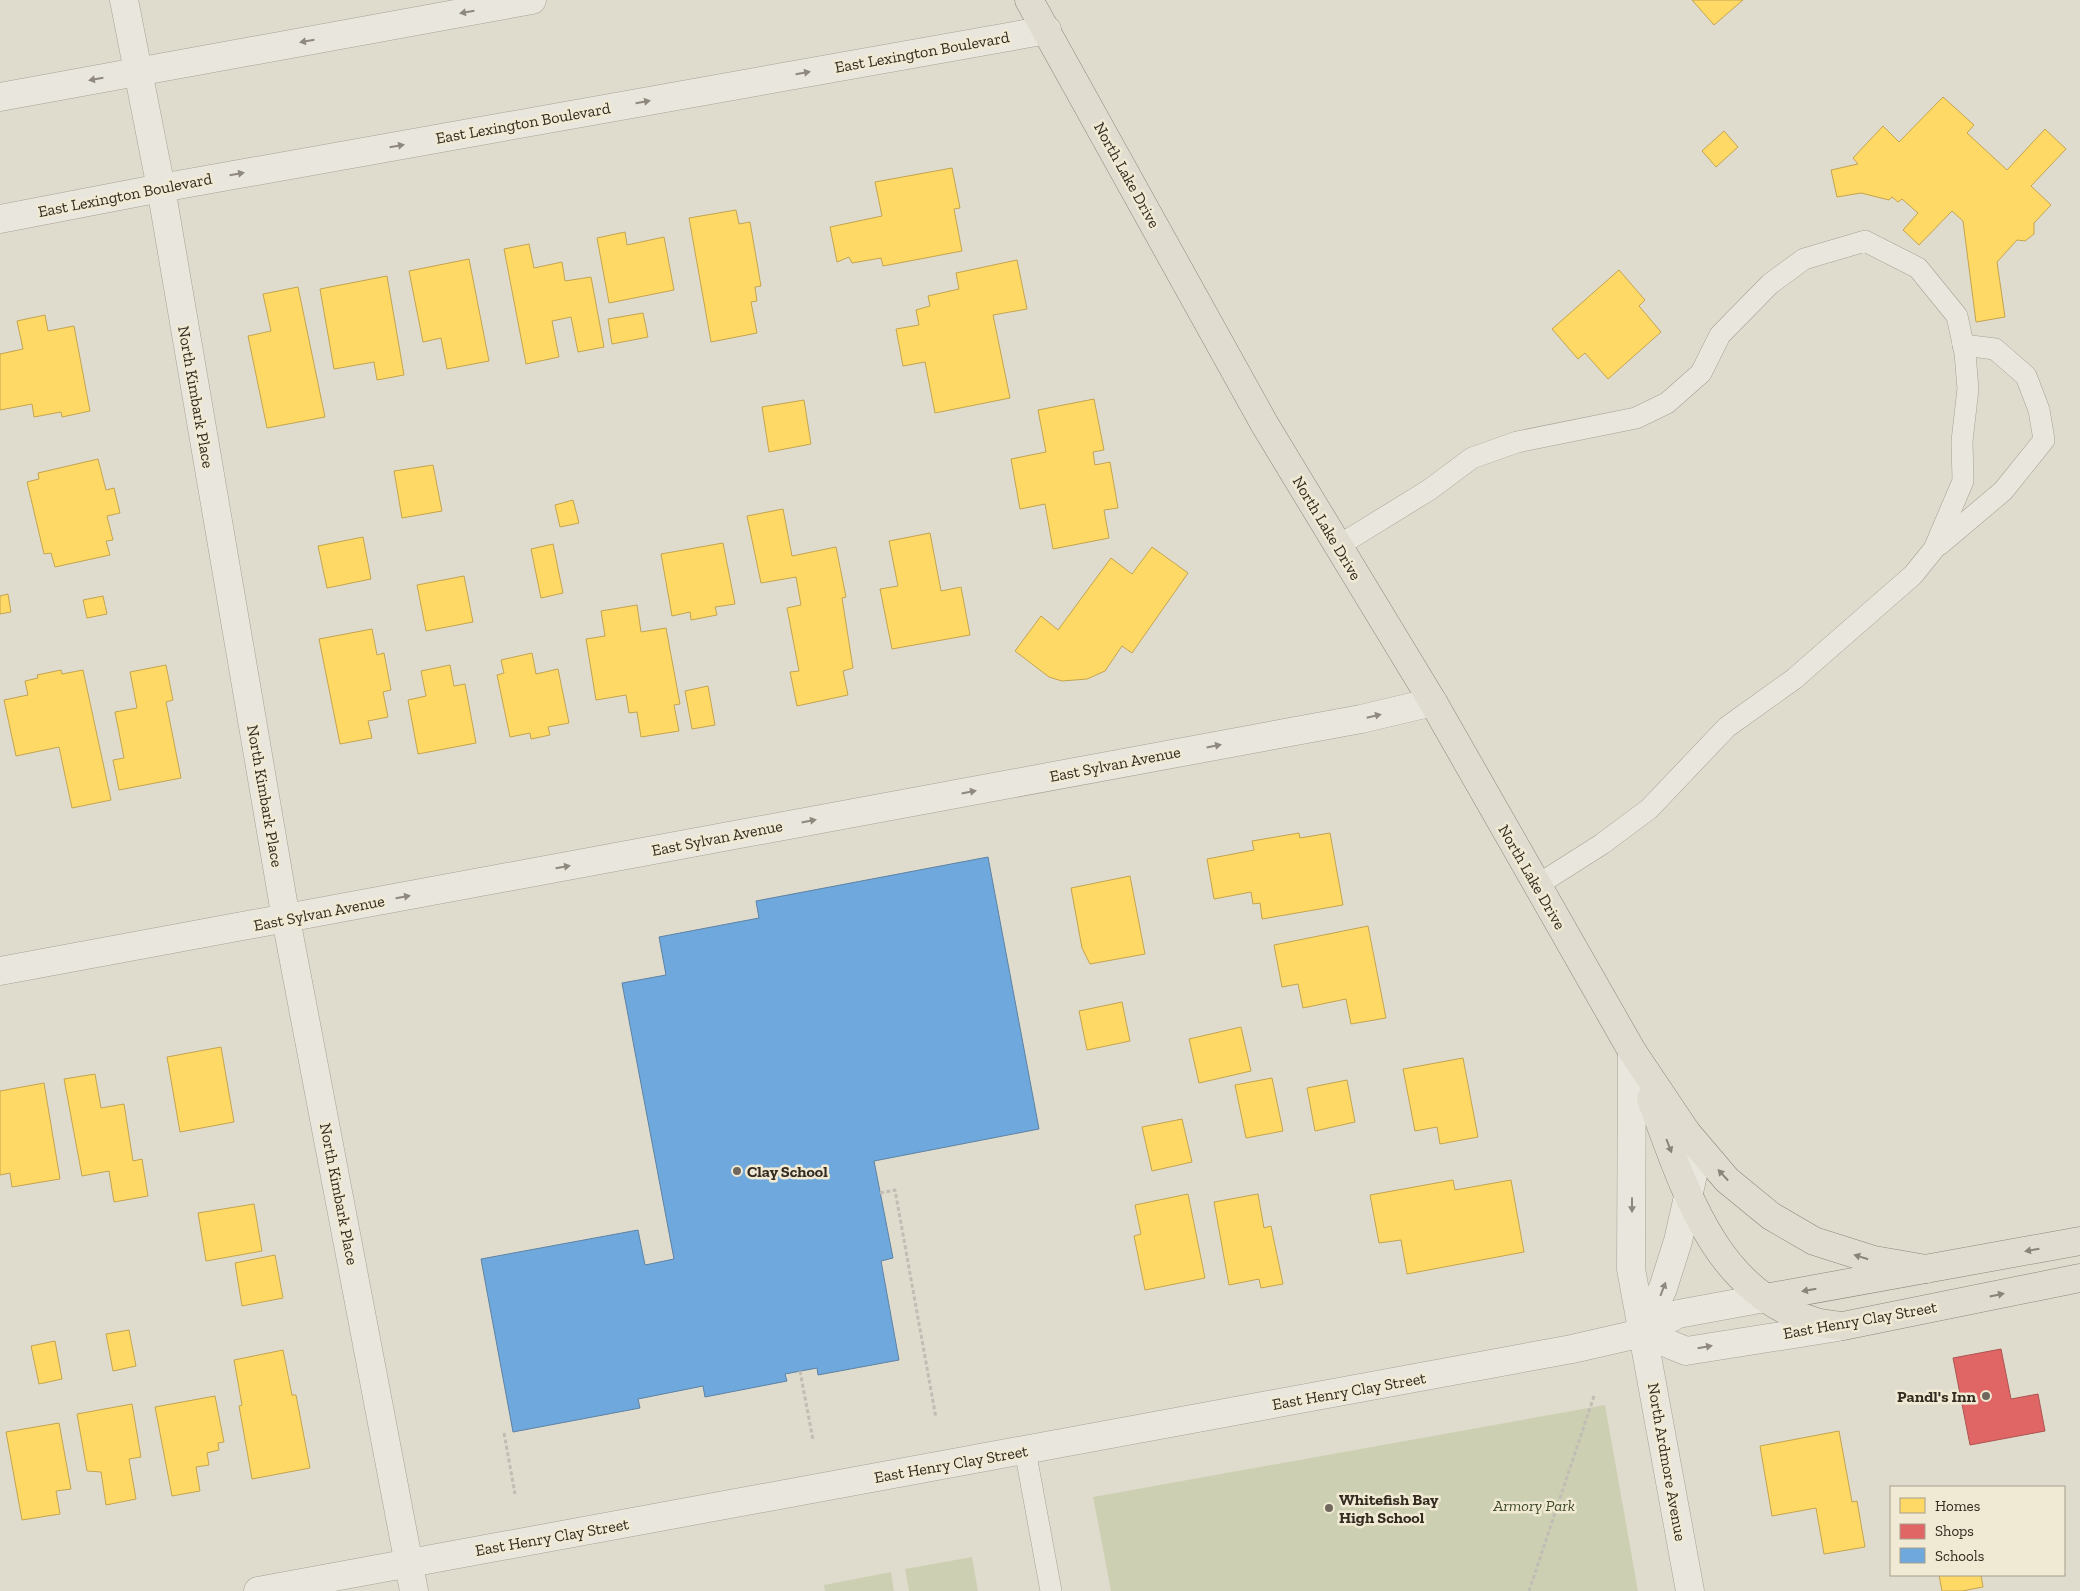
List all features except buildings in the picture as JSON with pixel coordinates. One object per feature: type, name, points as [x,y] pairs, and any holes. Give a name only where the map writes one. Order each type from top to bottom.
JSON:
[{"type":"main road","name":"North Lake Drive","points":[[1029,0],[1265,424],[1433,702],[1536,886],[1632,1051],[1699,1148],[1728,1180],[1771,1216],[1814,1241],[1874,1260],[1926,1269]]},
{"type":"main road","name":"North Lake Drive","points":[[1632,1051],[1688,1196],[1701,1224],[1729,1265],[1744,1281],[1782,1309],[1814,1322],[1843,1326]]},
{"type":"main road","points":[[1766,1298],[2080,1241]]},
{"type":"main road","name":"East Henry Clay Street","points":[[1843,1326],[2080,1278]]},
{"type":"street","name":"North Kimbark Place","points":[[124,0],[161,188],[286,919],[414,1591]]},
{"type":"street","points":[[0,97],[532,0]]},
{"type":"street","name":"East Lexington Boulevard","points":[[0,219],[161,188],[1046,30]]},
{"type":"street","name":"East Sylvan Avenue","points":[[0,971],[1360,719],[1433,702]]},
{"type":"street","name":"North Ardmore Avenue","points":[[1632,1051],[1631,1269],[1690,1591]]},
{"type":"street","points":[[1642,1333],[1663,1288],[1699,1148]]},
{"type":"street","name":"East Henry Clay Street","points":[[258,1591],[1572,1350],[1642,1333],[1678,1314],[1766,1298]]},
{"type":"street","name":"East Henry Clay Street","points":[[1642,1333],[1686,1351],[1843,1326]]},
{"type":"lane","points":[[1338,546],[1429,490],[1472,458],[1517,442],[1636,418],[1667,403],[1700,373],[1720,336],[1770,284],[1804,259],[1865,241],[1918,268],[1957,316],[1963,345],[1968,389],[1962,441],[1963,481],[1934,549]]},
{"type":"lane","points":[[1536,886],[1602,844],[1649,809],[1727,727],[1794,679],[1913,575],[1934,549],[2003,491],[2044,440],[2039,410],[2026,376],[1995,349],[1963,345]]},
{"type":"lane","points":[[1025,1450],[1051,1591]]},
{"type":"path","points":[[880,1192],[895,1190],[936,1418]]},
{"type":"path","points":[[800,1371],[813,1440]]},
{"type":"path","points":[[1529,1591],[1594,1396]]},
{"type":"path","points":[[504,1433],[515,1494]]},
{"type":"green space","name":"Armory Park","points":[[1605,1405],[1638,1591],[1111,1591],[1093,1497]]},
{"type":"green space","points":[[972,1557],[978,1591],[909,1591],[905,1569]]},
{"type":"green space","points":[[891,1572],[894,1591],[825,1591],[824,1585]]},
{"type":"place","name":"Clay School","points":[[737,1171]]},
{"type":"place","name":"Pandl's Inn","points":[[1986,1396]]},
{"type":"place","name":"Whitefish Bay High School","points":[[1329,1508]]}]
